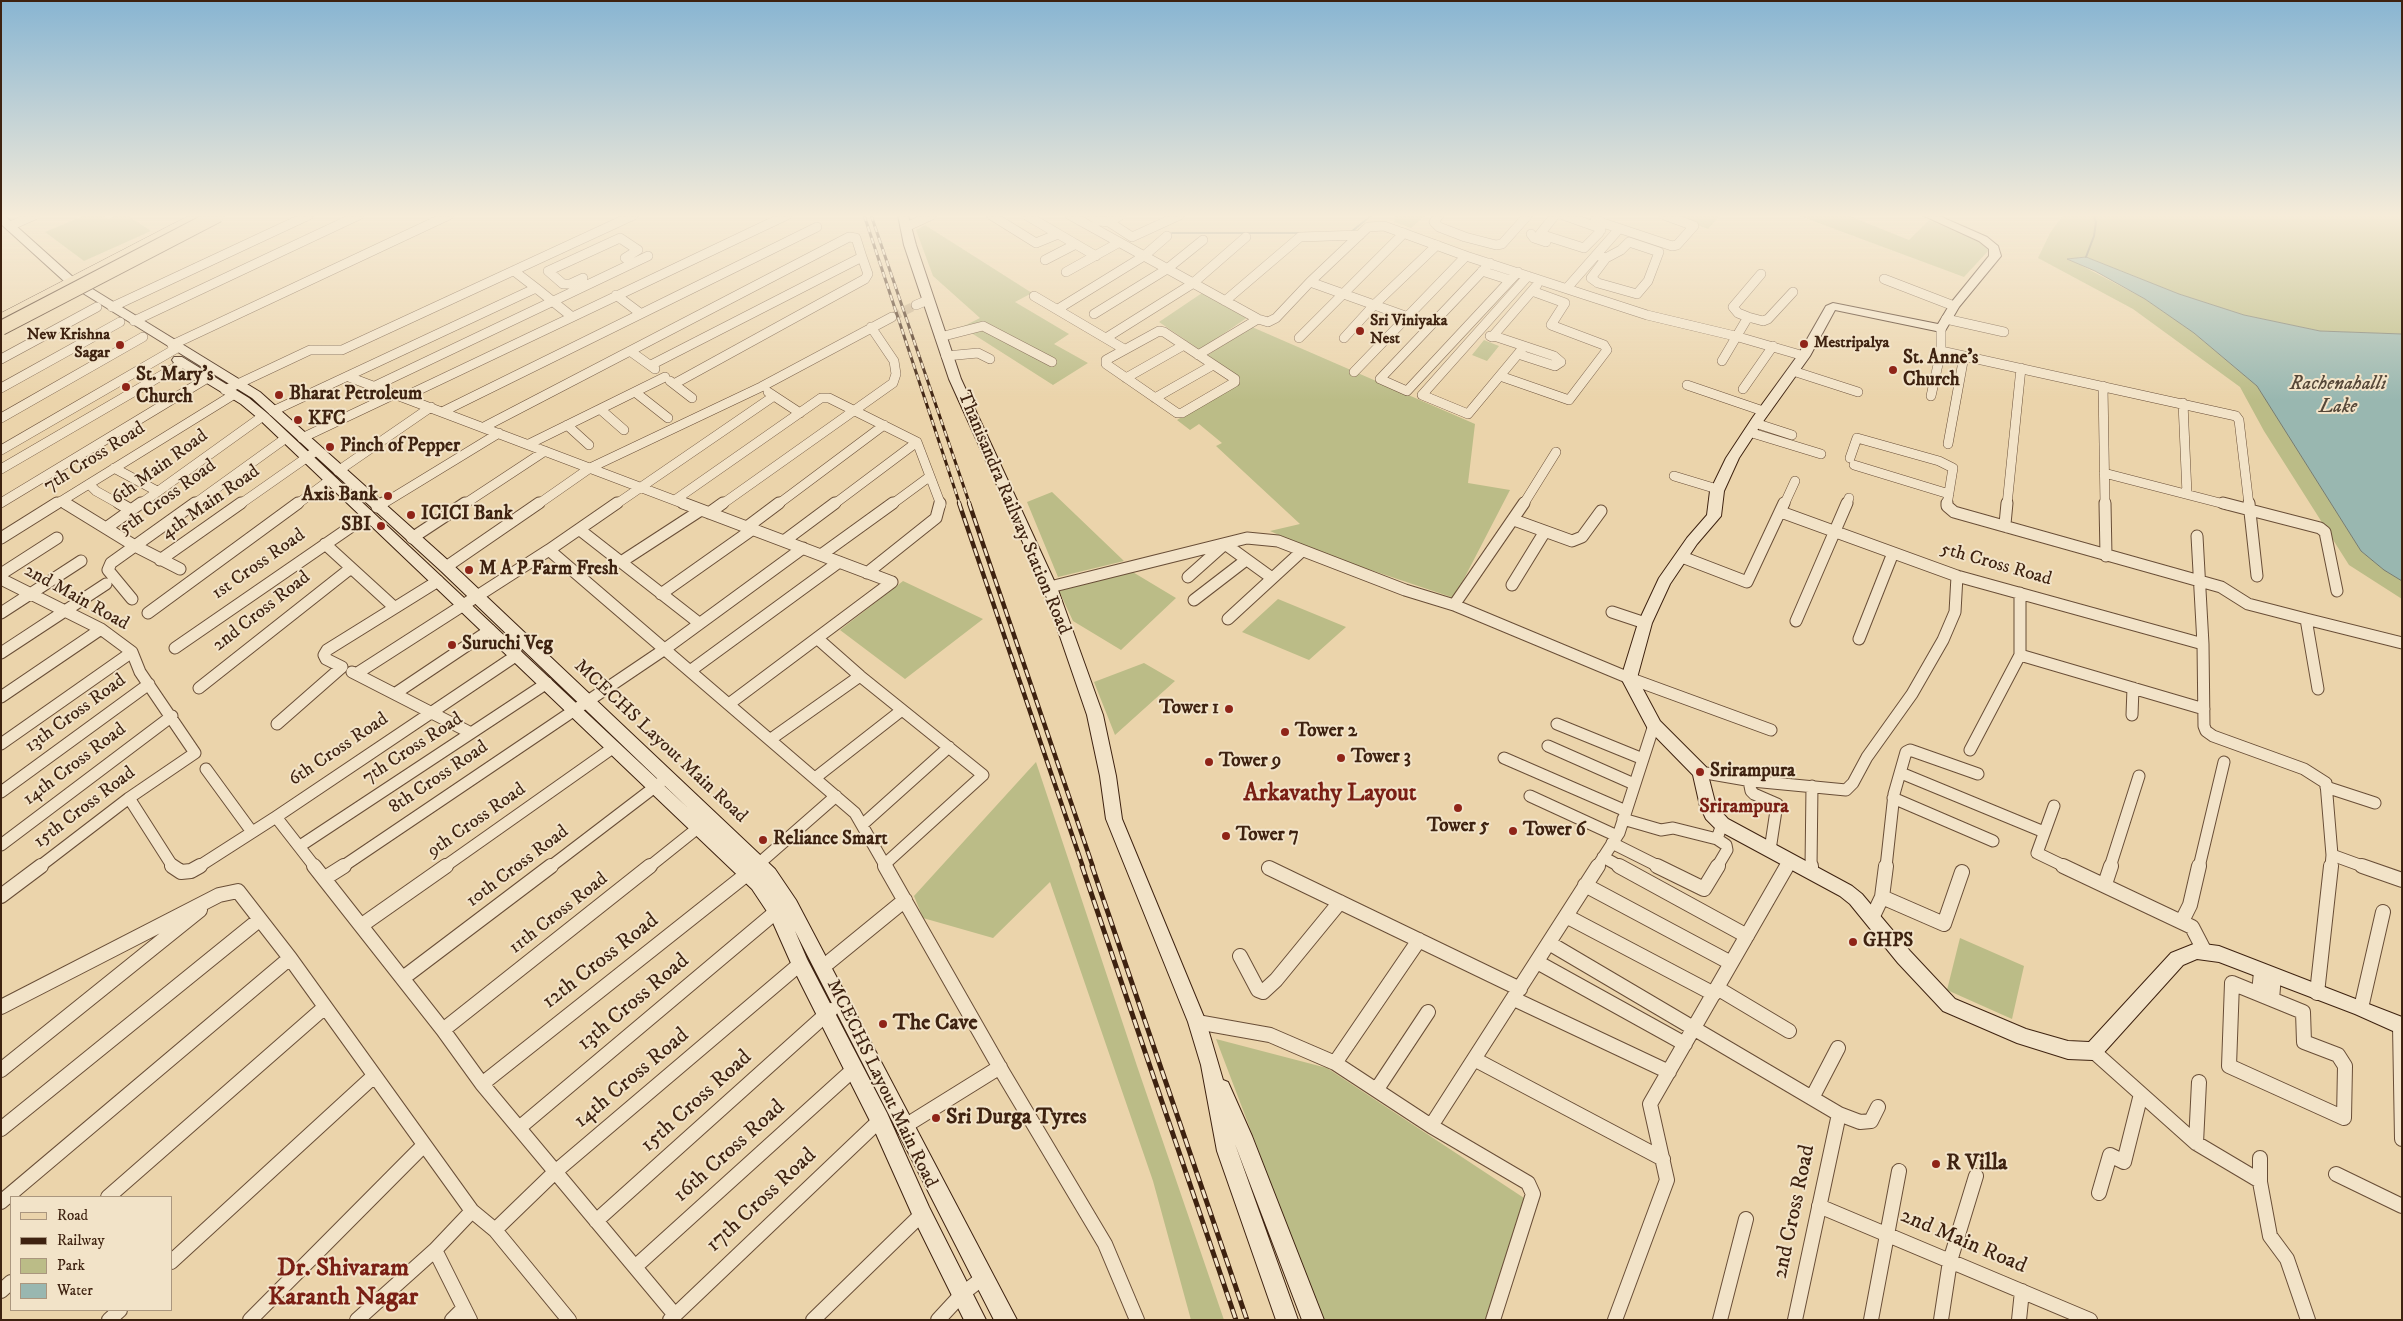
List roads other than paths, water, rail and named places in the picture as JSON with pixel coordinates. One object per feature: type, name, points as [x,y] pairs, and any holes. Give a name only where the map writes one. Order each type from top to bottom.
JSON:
[{"type":"main road","points":[[1,323],[90,277]]},
{"type":"main road","points":[[1,330],[93,277]]},
{"type":"main road","points":[[1,319],[97,277]]},
{"type":"main road","points":[[1,330],[102,277]]},
{"type":"street","name":"MCECHS Layout Main Road","points":[[69,277],[104,307],[172,349],[231,390]]},
{"type":"street","points":[[1,359],[104,307],[172,277]]},
{"type":"street","points":[[1,388],[127,322],[225,277]]},
{"type":"street","points":[[1,450],[172,349],[322,277]]},
{"type":"street","name":"7th Cross Road","points":[[1,538],[114,468],[231,390],[310,350],[342,350],[500,277]]},
{"type":"street","points":[[522,277],[571,316]]},
{"type":"street","points":[[553,277],[557,281],[566,285],[584,277]]},
{"type":"street","points":[[375,386],[603,277]]},
{"type":"street","points":[[302,438],[400,396],[655,277]]},
{"type":"street","points":[[442,412],[714,277]]},
{"type":"street","points":[[484,427],[773,277]]},
{"type":"street","points":[[651,365],[824,277]]},
{"type":"street","points":[[674,384],[866,277]]},
{"type":"street","name":"Thanisandra Railway Station Road","points":[[917,277],[922,302],[940,337],[946,356],[1050,587],[1095,715],[1108,776],[1114,819],[1197,1022],[1210,1065],[1227,1150],[1287,1320]]},
{"type":"street","points":[[1058,309],[1110,277]]},
{"type":"street","points":[[1094,314],[1155,277]]},
{"type":"street","points":[[1180,277],[1258,319],[1268,322],[1276,318],[1316,277]]},
{"type":"street","points":[[1106,338],[1192,284],[1200,277]]},
{"type":"street","points":[[1225,301],[1254,277]]},
{"type":"street","points":[[1299,338],[1359,277]]},
{"type":"street","points":[[1344,338],[1374,304],[1407,277]]},
{"type":"street","points":[[1354,372],[1446,277]]},
{"type":"street","points":[[1477,277],[1380,379],[1407,391],[1513,277]]},
{"type":"street","points":[[1500,277],[1510,280]]},
{"type":"street","points":[[1480,331],[1521,350],[1468,414],[1422,394],[1527,277]]},
{"type":"street","points":[[1530,277],[1647,315],[1773,346],[1804,356]]},
{"type":"street","points":[[1567,288],[1577,277]]},
{"type":"street","points":[[1592,277],[1591,278],[1598,283],[1637,294],[1650,277]]},
{"type":"street","points":[[1759,277],[1733,307],[1738,313],[1763,321],[1768,319],[1793,292]]},
{"type":"street","points":[[1931,396],[1941,351],[1943,324],[1954,306],[1978,277]]},
{"type":"street","points":[[1884,279],[1954,306]]},
{"type":"street","points":[[1494,336],[1541,280]]},
{"type":"street","points":[[1310,282],[1408,317]]},
{"type":"street","name":"6th Main Road","points":[[135,546],[106,528],[268,414],[536,288]]},
{"type":"street","points":[[1500,376],[1569,400],[1608,350],[1604,345],[1551,325],[1565,303],[1532,291]]},
{"type":"street","points":[[616,295],[640,313]]},
{"type":"street","points":[[1034,296],[1124,350]]},
{"type":"street","points":[[1530,796],[1614,839],[1704,889],[1727,850],[1726,845],[1708,806],[1700,772],[1654,725],[1629,678],[1645,623],[1664,582],[1692,541],[1714,516],[1718,489],[1752,427],[1804,356],[1833,306],[2004,332]]},
{"type":"street","points":[[471,733],[326,659],[324,655],[327,650],[442,574],[590,468],[761,387],[892,317]]},
{"type":"street","points":[[1722,361],[1734,336],[1748,317]]},
{"type":"street","points":[[1198,355],[1258,319]]},
{"type":"street","name":"MCECHS Layout Main Road","points":[[127,322],[143,338],[172,349],[183,363],[206,378],[231,390],[256,395],[286,438],[310,454],[442,574],[753,868],[758,884],[777,911],[800,964],[880,1120],[922,1214],[975,1320]]},
{"type":"street","points":[[940,337],[983,326],[1052,362]]},
{"type":"street","points":[[621,562],[705,511],[856,411],[893,383],[896,374],[894,361],[872,327]]},
{"type":"street","points":[[1159,331],[1184,345],[1234,379],[1235,382],[1182,413],[1155,398],[1106,364],[1106,360],[1159,331]]},
{"type":"street","points":[[1,418],[143,338]]},
{"type":"street","points":[[1126,378],[1184,345]]},
{"type":"street","points":[[1743,389],[1773,346]]},
{"type":"street","points":[[630,351],[651,365],[692,398]]},
{"type":"street","points":[[1941,351],[2232,414],[2239,420],[2257,576]]},
{"type":"street","points":[[946,356],[978,353],[990,359]]},
{"type":"street","points":[[1948,444],[1964,356]]},
{"type":"street","points":[[1,469],[183,363]]},
{"type":"street","points":[[1155,398],[1213,365]]},
{"type":"street","points":[[2007,527],[2005,524],[2021,368]]},
{"type":"street","points":[[1793,371],[1858,392]]},
{"type":"street","points":[[349,376],[892,582],[729,704]]},
{"type":"street","points":[[528,444],[665,377]]},
{"type":"street","points":[[1,503],[206,378]]},
{"type":"street","points":[[1686,385],[1763,411]]},
{"type":"street","points":[[2103,386],[2106,556]]},
{"type":"street","points":[[761,387],[800,413]]},
{"type":"street","points":[[635,392],[668,418]]},
{"type":"street","points":[[675,500],[800,413],[823,393],[917,442],[940,505],[936,518],[867,572]]},
{"type":"street","points":[[356,674],[580,530],[774,396]]},
{"type":"street","points":[[2183,403],[2187,494]]},
{"type":"street","points":[[148,613],[334,475],[431,407]]},
{"type":"street","points":[[600,409],[624,430]]},
{"type":"street","name":"MCECHS Layout Main Road","points":[[268,414],[302,438],[310,454]]},
{"type":"street","points":[[567,425],[589,445]]},
{"type":"street","points":[[661,594],[884,426]]},
{"type":"street","points":[[1752,427],[1792,435]]},
{"type":"street","points":[[1752,427],[1821,454]]},
{"type":"street","name":"1st Cross Road","points":[[174,648],[373,511],[499,433]]},
{"type":"street","name":"5th Cross Road","points":[[132,599],[108,570],[108,567],[286,438]]},
{"type":"street","points":[[1949,494],[1852,461],[1857,438],[1939,461],[1953,468],[1949,494],[1947,506],[1949,509],[2106,556],[2226,589],[2252,605],[2402,643]]},
{"type":"street","points":[[784,541],[917,442]]},
{"type":"street","points":[[412,538],[545,451]]},
{"type":"street","points":[[1454,605],[1514,520],[1556,452]]},
{"type":"street","name":"4th Main Road","points":[[135,546],[160,560],[310,454]]},
{"type":"street","points":[[114,468],[157,491]]},
{"type":"street","points":[[2104,473],[2320,528],[2325,532],[2337,591]]},
{"type":"street","points":[[1674,476],[1718,489]]},
{"type":"street","points":[[821,555],[929,477]]},
{"type":"street","points":[[1682,557],[1747,582],[1795,481]]},
{"type":"street","points":[[89,484],[96,491],[132,510]]},
{"type":"street","points":[[1796,621],[1849,498]]},
{"type":"street","points":[[61,501],[106,528]]},
{"type":"street","name":"MCECHS Layout Main Road","points":[[373,511],[412,538],[442,574]]},
{"type":"street","points":[[1514,520],[1544,533],[1572,541],[1579,540],[1601,511]]},
{"type":"street","name":"5th Cross Road","points":[[1781,512],[1957,576],[2203,644]]},
{"type":"street","points":[[580,530],[699,623]]},
{"type":"street","points":[[1512,585],[1544,533]]},
{"type":"street","points":[[2197,536],[2203,644],[2204,726],[2213,736],[2304,769],[2326,783],[2332,854],[2317,993]]},
{"type":"street","points":[[1,574],[57,538]]},
{"type":"street","points":[[1050,587],[1225,544],[1262,538],[1405,590],[1454,605],[1629,678],[1771,730]]},
{"type":"street","points":[[325,544],[394,606]]},
{"type":"street","points":[[1225,544],[1272,578]]},
{"type":"street","points":[[1188,577],[1225,544]]},
{"type":"street","name":"8th Cross Road","points":[[324,878],[665,649],[803,548]]},
{"type":"street","points":[[549,550],[855,813],[1000,1067],[1105,1244],[1137,1320]]},
{"type":"street","points":[[1228,619],[1302,551]]},
{"type":"street","points":[[1860,639],[1893,553]]},
{"type":"street","points":[[160,560],[180,569]]},
{"type":"street","points":[[1194,600],[1246,560]]},
{"type":"street","points":[[1,613],[81,561]]},
{"type":"street","points":[[690,671],[839,562]]},
{"type":"street","name":"2nd Cross Road","points":[[199,688],[350,568]]},
{"type":"street","points":[[1700,772],[1749,781],[1846,790],[1853,784],[1867,757],[1917,686],[1943,640],[1955,612],[1957,576]]},
{"type":"street","name":"2nd Main Road","points":[[1,579],[101,629],[132,652],[148,684],[172,716],[195,753]]},
{"type":"street","points":[[1,653],[106,584]]},
{"type":"street","points":[[1970,750],[2020,655],[2020,593]]},
{"type":"street","name":"MCECHS Layout Main Road","points":[[471,601],[490,630],[547,683],[581,706],[614,747],[662,781],[698,827],[780,887],[1006,1320]]},
{"type":"street","points":[[1612,612],[1645,623]]},
{"type":"street","points":[[2306,619],[2318,689]]},
{"type":"street","points":[[1,698],[101,629]]},
{"type":"street","points":[[396,694],[490,630]]},
{"type":"street","points":[[818,639],[860,676],[983,774],[884,864]]},
{"type":"street","points":[[1,744],[132,652]]},
{"type":"street","name":"6th Cross Road","points":[[129,798],[174,869],[181,872],[191,871],[276,817],[431,711],[517,655]]},
{"type":"street","points":[[2020,655],[2204,709]]},
{"type":"street","points":[[119,662],[138,665]]},
{"type":"street","points":[[277,724],[342,667]]},
{"type":"street","points":[[771,739],[860,676]]},
{"type":"street","name":"7th Cross Road","points":[[300,846],[547,683]]},
{"type":"street","name":"13th Cross Road","points":[[1,792],[148,684]]},
{"type":"street","points":[[2132,715],[2133,688]]},
{"type":"street","points":[[815,778],[902,710]]},
{"type":"street","name":"14th Cross Road","points":[[1,845],[172,716]]},
{"type":"street","points":[[1557,724],[1643,759]]},
{"type":"street","points":[[1430,1126],[1517,994],[1614,839],[1625,815],[1654,725]]},
{"type":"street","points":[[1548,746],[1634,784]]},
{"type":"street","name":"9th Cross Road","points":[[362,925],[614,747]]},
{"type":"street","points":[[862,825],[949,747]]},
{"type":"street","points":[[1872,918],[1882,897],[1893,798],[1906,752],[1910,750],[1978,774]]},
{"type":"street","name":"15th Cross Road","points":[[1,896],[129,798],[195,753]]},
{"type":"street","points":[[1504,758],[1661,830],[1673,828],[1719,832],[1770,850],[1811,871],[1846,892],[1872,918],[1949,1005],[2024,1036],[2068,1050],[2093,1051],[2196,1143],[2260,1181]]},
{"type":"street","points":[[2182,921],[2190,905],[2224,762]]},
{"type":"street","points":[[206,769],[252,832]]},
{"type":"street","points":[[1901,773],[2044,832]]},
{"type":"street","points":[[2105,884],[2139,776]]},
{"type":"street","name":"10th Cross Road","points":[[403,978],[662,781]]},
{"type":"street","points":[[1749,781],[1751,791],[1754,794],[1777,804],[1770,850]]},
{"type":"street","points":[[1811,871],[1812,786]]},
{"type":"street","points":[[2326,787],[2375,803]]},
{"type":"street","name":"12th Cross Road","points":[[482,1084],[753,868],[836,796]]},
{"type":"street","points":[[1893,798],[1993,842]]},
{"type":"street","points":[[2054,806],[2037,852],[2182,921],[2192,927],[2212,953]]},
{"type":"street","points":[[276,817],[403,978],[482,1084],[635,1267],[672,1317]]},
{"type":"street","name":"11th Cross Road","points":[[443,1030],[698,827]]},
{"type":"street","points":[[2332,854],[2402,880]]},
{"type":"street","points":[[1603,857],[1747,936]]},
{"type":"street","points":[[1615,1320],[1667,1180],[1650,1104],[1790,861]]},
{"type":"street","points":[[1269,868],[1419,940],[1517,994],[1669,1072]]},
{"type":"street","points":[[1882,897],[1944,924],[1962,872]]},
{"type":"street","points":[[1585,885],[1731,964]]},
{"type":"street","points":[[1,1007],[219,895],[238,891],[290,958],[472,1210],[495,1230],[569,1320]]},
{"type":"street","points":[[1,1070],[219,895]]},
{"type":"street","points":[[823,967],[905,900]]},
{"type":"street","points":[[1240,956],[1258,990],[1263,992],[1276,980],[1340,902]]},
{"type":"street","name":"13th Cross Road","points":[[519,1128],[777,911]]},
{"type":"street","points":[[2361,1008],[2383,912]]},
{"type":"street","points":[[1566,916],[1715,991],[1789,1031]]},
{"type":"street","points":[[1,1129],[259,920]]},
{"type":"street","points":[[1335,1063],[1419,940]]},
{"type":"street","points":[[1549,942],[1839,1114],[1860,1122],[1871,1121],[1878,1106]]},
{"type":"street","points":[[2093,1051],[2178,959],[2196,951],[2212,953],[2361,1008],[2401,1026],[2402,1139]]},
{"type":"street","points":[[1,1202],[290,958]]},
{"type":"street","points":[[1537,962],[1685,1044]]},
{"type":"street","name":"14th Cross Road","points":[[495,1230],[555,1172],[800,964]]},
{"type":"street","points":[[2266,996],[2268,974]]},
{"type":"street","points":[[2232,983],[2266,996],[2303,1012],[2304,1042],[2338,1055],[2345,1066],[2344,1118],[2228,1066],[2232,983]]},
{"type":"street","name":"15th Cross Road","points":[[596,1221],[826,1014],[842,1004]]},
{"type":"street","points":[[109,1196],[325,1007]]},
{"type":"street","points":[[1377,1089],[1428,1012]]},
{"type":"street","points":[[1197,1022],[1270,1035],[1335,1063],[1377,1089],[1430,1126],[1528,1183],[1533,1194],[1493,1320]]},
{"type":"street","points":[[1812,1098],[1838,1048]]},
{"type":"street","points":[[1474,1059],[1662,1159]]},
{"type":"street","name":"Thanisandra Railway Station Road","points":[[1210,1065],[1245,1143],[1313,1320]]},
{"type":"street","points":[[905,1126],[1000,1067]]},
{"type":"street","name":"16th Cross Road","points":[[635,1267],[854,1069]]},
{"type":"street","points":[[172,1261],[374,1076]]},
{"type":"street","points":[[2196,1143],[2199,1082]]},
{"type":"street","points":[[2099,1193],[2110,1156],[2124,1162],[2142,1094]]},
{"type":"street","name":"2nd Cross Road","points":[[1795,1320],[1839,1114]]},
{"type":"street","name":"17th Cross Road","points":[[672,1317],[880,1120]]},
{"type":"street","points":[[250,1320],[424,1145]]},
{"type":"street","points":[[2260,1158],[2260,1181],[2270,1236],[2287,1259],[2308,1320]]},
{"type":"street","points":[[1871,1320],[1899,1171]]},
{"type":"street","points":[[2336,1174],[2402,1206]]},
{"type":"street","points":[[1941,1320],[1950,1261],[1976,1176]]},
{"type":"street","name":"2nd Main Road","points":[[1819,1206],[2090,1320]]},
{"type":"street","points":[[357,1320],[435,1250],[472,1210]]},
{"type":"street","points":[[813,1320],[922,1214]]},
{"type":"street","points":[[1720,1320],[1746,1219]]},
{"type":"street","points":[[435,1250],[467,1314],[452,1320]]},
{"type":"street","points":[[938,1320],[962,1294],[984,1277]]},
{"type":"street","points":[[2019,1320],[2022,1291]]},
{"type":"street","points":[[109,1320],[119,1311]]},
{"type":"water","name":"Rachenahalli Lake","points":[[2105,277],[2135,277],[2179,294],[2244,315],[2320,331],[2402,334],[2402,581],[2384,570],[2361,551],[2257,386],[2194,333],[2145,299]]},
{"type":"tunnel","points":[[892,317],[916,305]]},
{"type":"railway","points":[[884,277],[960,505]]},
{"type":"railway","points":[[892,277],[970,505]]},
{"type":"railway","points":[[959,503],[1083,867]]},
{"type":"railway","points":[[969,503],[1093,867]]},
{"type":"railway","points":[[1082,866],[1236,1320]]},
{"type":"railway","points":[[1092,866],[1247,1320]]},
{"type":"place","name":"Sri Viniyaka Nest","points":[[1360,331]]},
{"type":"place","name":"Mestripalya","points":[[1804,344]]},
{"type":"place","name":"New Krishna Sagar","points":[[120,345]]},
{"type":"place","name":"St. Anne's Church","points":[[1893,370]]},
{"type":"place","name":"St. Mary's Church","points":[[126,387]]},
{"type":"place","name":"Bharat Petroleum","points":[[279,395]]},
{"type":"place","name":"KFC","points":[[298,420]]},
{"type":"place","name":"Pinch of Pepper","points":[[330,447]]},
{"type":"place","name":"Axis Bank","points":[[388,496]]},
{"type":"place","name":"ICICI Bank","points":[[411,515]]},
{"type":"place","name":"SBI","points":[[381,526]]},
{"type":"place","name":"M A P Farm Fresh","points":[[469,570]]},
{"type":"place","name":"Suruchi Veg","points":[[452,645]]},
{"type":"place","name":"Tower 1","points":[[1229,709]]},
{"type":"place","name":"Tower 2","points":[[1285,732]]},
{"type":"place","name":"Tower 3","points":[[1341,758]]},
{"type":"place","name":"Tower 9","points":[[1209,762]]},
{"type":"place","name":"Srirampura","points":[[1700,772]]},
{"type":"place","name":"Tower 5","points":[[1458,808]]},
{"type":"place","name":"Tower 6","points":[[1513,831]]},
{"type":"place","name":"Tower 7","points":[[1226,836]]},
{"type":"place","name":"Reliance Smart","points":[[763,840]]},
{"type":"place","name":"GHPS","points":[[1853,942]]},
{"type":"place","name":"The Cave","points":[[883,1024]]},
{"type":"place","name":"Sri Durga Tyres","points":[[936,1118]]},
{"type":"place","name":"R Villa","points":[[1936,1164]]},
{"type":"district","name":"Arkavathy Layout","points":[[1330,795]]},
{"type":"district","name":"Srirampura","points":[[1744,808]]},
{"type":"district","name":"Dr. Shivaram Karanth Nagar","points":[[343,1284]]}]
